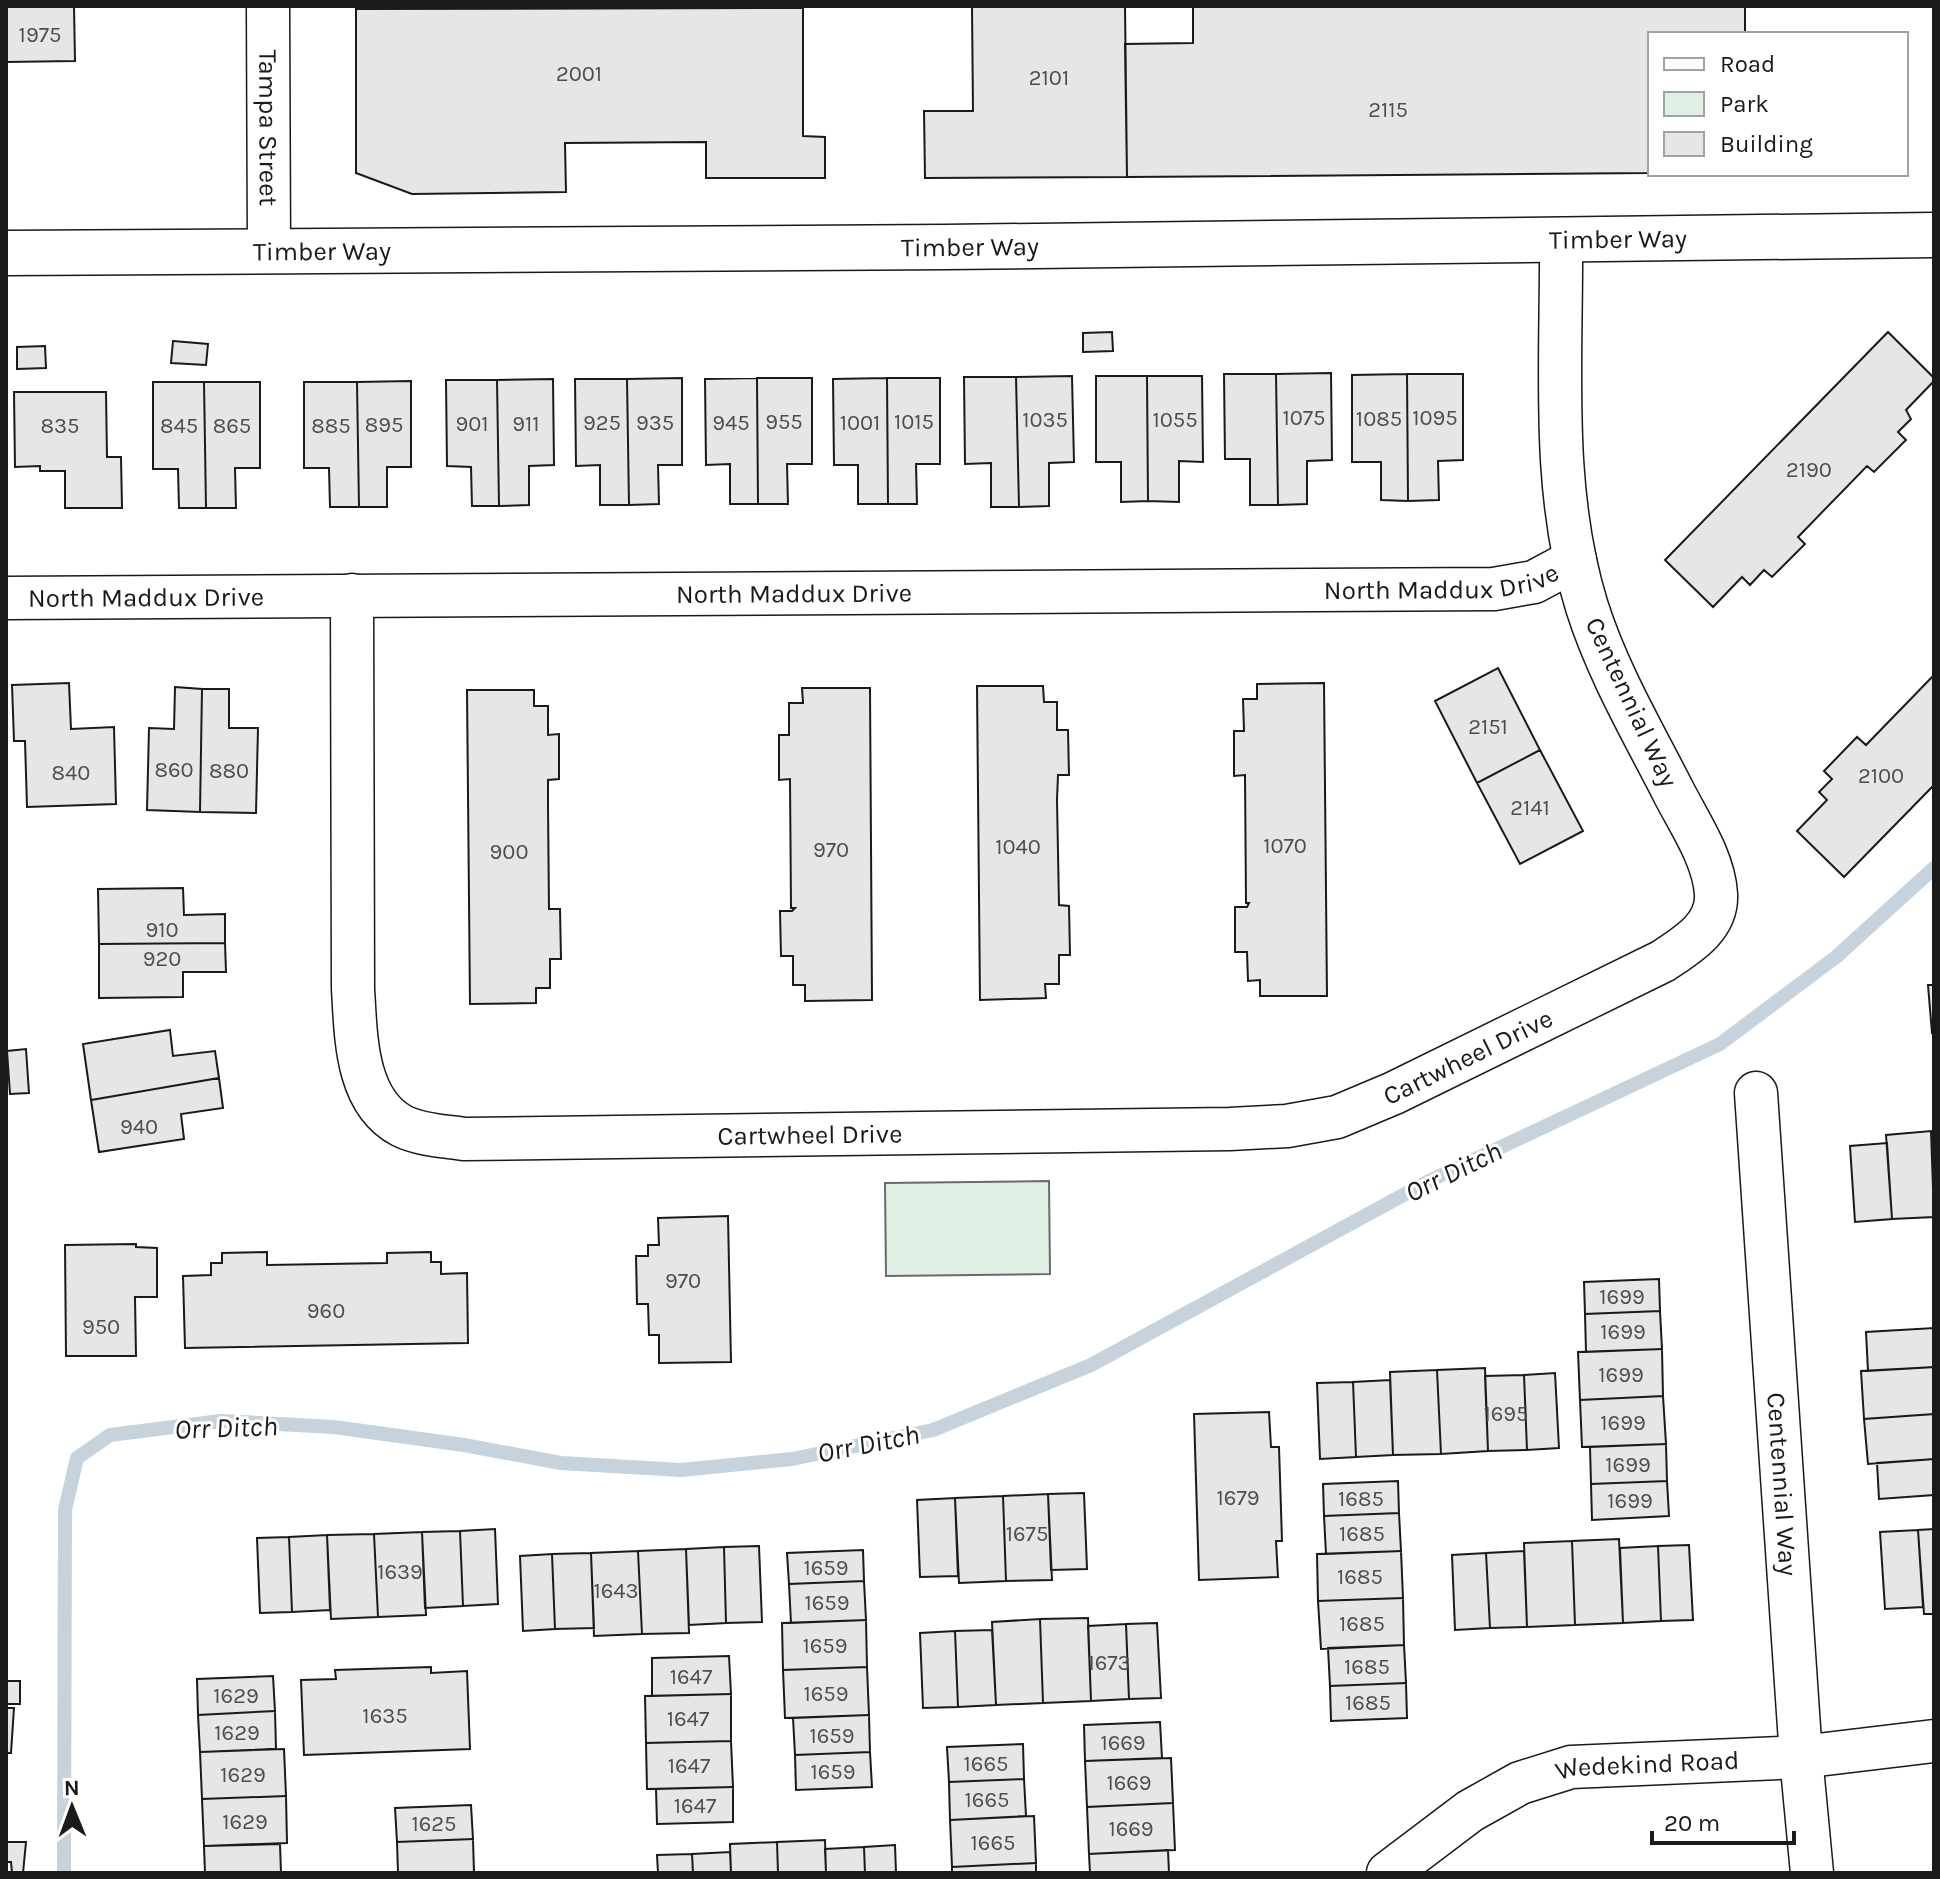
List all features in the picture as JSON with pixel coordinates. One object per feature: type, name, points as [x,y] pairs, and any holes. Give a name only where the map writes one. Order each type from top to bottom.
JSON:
[{"type":"street","name":"Tampa Street","points":[[268,6],[269,251]]},
{"type":"street","name":"Timber Way","points":[[6,253],[1934,235]]},
{"type":"street","name":"Centennial Way","points":[[1561,240],[1562,444],[1565,496],[1575,560],[1587,607],[1609,665],[1707,857],[1716,894],[1713,918]]},
{"type":"street","name":"North Maddux Drive","points":[[6,598],[1494,589],[1534,582],[1575,560]]},
{"type":"street","name":"Cartwheel Drive","points":[[352,595],[353,989],[356,1040],[365,1079],[379,1108],[402,1126],[433,1135],[464,1139],[1287,1126],[1337,1117],[1394,1093],[1663,961],[1689,945],[1713,918]]},
{"type":"street","name":"Centennial Way","points":[[1756,1093],[1801,1757],[1812,1873]]},
{"type":"street","name":"Wedekind Road","points":[[1388,1873],[1470,1811],[1520,1783],[1571,1767],[1801,1757],[1934,1741]]},
{"type":"green space","points":[[1049,1181],[1050,1274],[886,1276],[885,1183]]},
{"type":"building","points":[[6,6],[74,6],[75,61],[6,62]]},
{"type":"building","points":[[972,6],[1125,6],[1127,177],[925,178],[924,111],[973,111]]},
{"type":"building","points":[[1193,6],[1745,6],[1745,32],[1648,32],[1648,173],[1127,177],[1125,44],[1193,43]]},
{"type":"building","points":[[803,8],[803,136],[825,137],[825,178],[706,178],[706,142],[565,143],[566,192],[412,194],[356,173],[356,9]]},
{"type":"building","points":[[1112,332],[1113,351],[1083,352],[1083,333]]},
{"type":"building","points":[[1888,332],[1934,378],[1906,410],[1911,419],[1898,432],[1906,440],[1874,472],[1867,466],[1798,537],[1805,544],[1772,577],[1764,570],[1750,585],[1742,577],[1713,607],[1665,560]]},
{"type":"building","points":[[173,341],[208,344],[206,365],[171,363]]},
{"type":"building","points":[[45,346],[46,368],[17,369],[17,347]]},
{"type":"building","points":[[1331,373],[1332,460],[1307,461],[1307,504],[1278,505],[1276,374]]},
{"type":"building","points":[[1224,374],[1276,374],[1278,505],[1250,505],[1250,459],[1225,459]]},
{"type":"building","points":[[1407,374],[1408,501],[1381,500],[1381,462],[1352,462],[1352,375]]},
{"type":"building","points":[[1407,374],[1463,374],[1463,460],[1438,461],[1439,500],[1408,501]]},
{"type":"building","points":[[1072,376],[1074,462],[1049,463],[1049,506],[1019,507],[1016,377]]},
{"type":"building","points":[[1096,376],[1147,376],[1148,501],[1121,502],[1121,462],[1096,462]]},
{"type":"building","points":[[1147,376],[1202,376],[1203,462],[1179,461],[1179,502],[1148,501]]},
{"type":"building","points":[[964,377],[1016,377],[1019,507],[991,507],[991,463],[965,464]]},
{"type":"building","points":[[682,378],[682,465],[658,465],[659,504],[629,505],[627,379]]},
{"type":"building","points":[[757,378],[758,504],[730,504],[730,464],[706,465],[705,379]]},
{"type":"building","points":[[757,378],[812,378],[812,464],[787,464],[788,504],[758,504]]},
{"type":"building","points":[[887,378],[888,504],[858,504],[858,465],[834,465],[833,379]]},
{"type":"building","points":[[887,378],[940,378],[940,464],[916,464],[917,504],[888,504]]},
{"type":"building","points":[[553,379],[554,465],[529,466],[529,505],[499,506],[497,380]]},
{"type":"building","points":[[575,379],[627,379],[629,505],[600,505],[600,465],[576,466]]},
{"type":"building","points":[[446,380],[497,380],[499,506],[472,506],[471,467],[447,466]]},
{"type":"building","points":[[411,381],[411,467],[387,467],[387,507],[359,507],[357,382]]},
{"type":"building","points":[[153,382],[204,382],[206,508],[179,508],[178,469],[153,469]]},
{"type":"building","points":[[204,382],[260,382],[260,468],[235,468],[236,508],[206,508]]},
{"type":"building","points":[[304,382],[357,382],[359,507],[330,507],[329,468],[304,468]]},
{"type":"building","points":[[14,392],[106,392],[107,457],[121,457],[122,508],[65,508],[65,471],[40,471],[40,466],[15,467]]},
{"type":"building","points":[[1498,668],[1540,750],[1477,783],[1435,701]]},
{"type":"building","points":[[1934,675],[1934,785],[1844,877],[1797,831],[1827,800],[1819,792],[1832,779],[1824,771],[1857,737],[1866,745]]},
{"type":"building","points":[[69,683],[71,729],[114,727],[116,804],[27,807],[25,741],[14,741],[12,685]]},
{"type":"building","points":[[1324,683],[1327,996],[1260,996],[1260,980],[1248,981],[1247,952],[1235,952],[1235,907],[1247,907],[1249,903],[1246,903],[1245,775],[1234,776],[1234,731],[1244,731],[1243,699],[1257,699],[1257,684]]},
{"type":"building","points":[[977,686],[1043,686],[1044,702],[1057,702],[1057,730],[1068,730],[1069,775],[1058,775],[1057,800],[1059,905],[1069,906],[1070,955],[1059,955],[1059,984],[1045,984],[1046,998],[980,1000]]},
{"type":"building","points":[[175,687],[202,689],[200,812],[147,810],[149,728],[174,729]]},
{"type":"building","points":[[802,688],[870,688],[872,1000],[805,1001],[805,985],[793,985],[793,956],[781,956],[780,911],[795,908],[791,908],[790,779],[779,780],[779,735],[789,735],[789,703],[803,703]]},
{"type":"building","points":[[202,689],[229,689],[229,728],[258,728],[256,813],[200,812]]},
{"type":"building","points":[[467,690],[534,690],[534,706],[548,706],[548,735],[559,734],[559,779],[548,780],[548,804],[549,909],[560,909],[561,959],[550,959],[550,988],[536,988],[536,1003],[470,1004]]},
{"type":"building","points":[[1540,750],[1583,831],[1520,864],[1477,783]]},
{"type":"building","points":[[183,888],[184,915],[225,914],[225,943],[99,944],[98,889]]},
{"type":"building","points":[[225,943],[226,972],[183,972],[183,997],[99,998],[99,944]]},
{"type":"building","points":[[1928,985],[1934,985],[1934,1033],[1932,1033]]},
{"type":"building","points":[[170,1030],[173,1056],[215,1051],[219,1078],[91,1100],[83,1044]]},
{"type":"building","points":[[26,1049],[29,1093],[10,1094],[7,1051]]},
{"type":"building","points":[[219,1078],[223,1108],[181,1114],[184,1139],[99,1152],[91,1100]]},
{"type":"building","points":[[1931,1131],[1934,1217],[1892,1219],[1886,1135]]},
{"type":"building","points":[[1887,1143],[1892,1219],[1855,1222],[1850,1146]]},
{"type":"building","points":[[728,1216],[731,1362],[659,1363],[659,1335],[649,1335],[648,1304],[637,1304],[636,1256],[648,1256],[648,1245],[659,1245],[658,1218]]},
{"type":"building","points":[[136,1244],[136,1247],[157,1248],[157,1297],[135,1297],[136,1356],[66,1356],[65,1245]]},
{"type":"building","points":[[267,1252],[267,1265],[387,1263],[387,1253],[431,1252],[431,1262],[441,1262],[441,1274],[467,1273],[468,1343],[185,1348],[183,1276],[211,1275],[211,1263],[222,1263],[222,1253]]},
{"type":"building","points":[[1659,1279],[1660,1311],[1585,1314],[1584,1282]]},
{"type":"building","points":[[1660,1311],[1662,1349],[1586,1352],[1585,1314]]},
{"type":"building","points":[[1934,1328],[1934,1367],[1868,1371],[1866,1332]]},
{"type":"building","points":[[1662,1349],[1663,1396],[1580,1400],[1578,1352]]},
{"type":"building","points":[[1934,1367],[1934,1414],[1864,1419],[1861,1371]]},
{"type":"building","points":[[1485,1368],[1488,1451],[1441,1454],[1437,1370]]},
{"type":"building","points":[[1437,1370],[1441,1454],[1393,1455],[1390,1372]]},
{"type":"building","points":[[1555,1373],[1559,1448],[1527,1450],[1524,1375]]},
{"type":"building","points":[[1524,1375],[1527,1450],[1488,1451],[1485,1376]]},
{"type":"building","points":[[1390,1380],[1393,1455],[1356,1457],[1353,1382]]},
{"type":"building","points":[[1353,1382],[1356,1457],[1320,1459],[1317,1383]]},
{"type":"building","points":[[1663,1396],[1666,1444],[1582,1447],[1580,1400]]},
{"type":"building","points":[[1269,1412],[1271,1447],[1279,1447],[1282,1541],[1276,1541],[1278,1577],[1199,1580],[1194,1414]]},
{"type":"building","points":[[1934,1414],[1934,1459],[1868,1464],[1864,1419]]},
{"type":"building","points":[[1666,1444],[1667,1481],[1591,1484],[1590,1447]]},
{"type":"building","points":[[1934,1459],[1934,1495],[1879,1499],[1877,1463]]},
{"type":"building","points":[[1398,1481],[1399,1513],[1324,1516],[1323,1484]]},
{"type":"building","points":[[1667,1481],[1669,1516],[1592,1520],[1591,1484]]},
{"type":"building","points":[[1084,1493],[1087,1569],[1051,1570],[1048,1494]]},
{"type":"building","points":[[1048,1494],[1052,1580],[1006,1581],[1003,1496]]},
{"type":"building","points":[[1003,1496],[1006,1581],[959,1583],[955,1498]]},
{"type":"building","points":[[955,1498],[958,1576],[920,1577],[917,1500]]},
{"type":"building","points":[[1399,1513],[1401,1551],[1326,1554],[1324,1516]]},
{"type":"building","points":[[495,1529],[498,1604],[463,1606],[460,1531]]},
{"type":"building","points":[[1934,1529],[1934,1614],[1924,1614],[1918,1530]]},
{"type":"building","points":[[1918,1530],[1923,1607],[1885,1609],[1880,1532]]},
{"type":"building","points":[[460,1531],[463,1606],[425,1608],[422,1532]]},
{"type":"building","points":[[422,1532],[426,1615],[378,1617],[374,1534]]},
{"type":"building","points":[[374,1534],[378,1617],[331,1619],[327,1535]]},
{"type":"building","points":[[327,1535],[330,1610],[292,1612],[289,1537]]},
{"type":"building","points":[[289,1537],[292,1612],[260,1613],[257,1538]]},
{"type":"building","points":[[1619,1539],[1623,1623],[1575,1625],[1572,1541]]},
{"type":"building","points":[[1572,1541],[1575,1625],[1527,1627],[1524,1543]]},
{"type":"building","points":[[1689,1545],[1693,1620],[1661,1621],[1658,1546]]},
{"type":"building","points":[[759,1546],[762,1622],[726,1623],[724,1547]]},
{"type":"building","points":[[1658,1546],[1661,1621],[1623,1623],[1620,1548]]},
{"type":"building","points":[[724,1547],[726,1623],[689,1625],[686,1549]]},
{"type":"building","points":[[686,1549],[689,1633],[642,1634],[638,1551]]},
{"type":"building","points":[[863,1550],[864,1581],[789,1584],[787,1553]]},
{"type":"building","points":[[638,1551],[642,1634],[594,1636],[591,1553]]},
{"type":"building","points":[[1401,1551],[1403,1598],[1318,1601],[1317,1554]]},
{"type":"building","points":[[1524,1551],[1527,1627],[1490,1628],[1486,1553]]},
{"type":"building","points":[[591,1553],[594,1628],[555,1629],[552,1554]]},
{"type":"building","points":[[1486,1553],[1490,1628],[1455,1630],[1452,1555]]},
{"type":"building","points":[[552,1554],[555,1629],[523,1631],[520,1556]]},
{"type":"building","points":[[864,1581],[866,1620],[791,1623],[789,1584]]},
{"type":"building","points":[[1403,1598],[1404,1645],[1321,1649],[1318,1601]]},
{"type":"building","points":[[1088,1618],[1091,1701],[1043,1703],[1040,1619]]},
{"type":"building","points":[[1040,1619],[1043,1703],[996,1705],[992,1622]]},
{"type":"building","points":[[866,1620],[867,1667],[783,1670],[782,1623]]},
{"type":"building","points":[[1157,1623],[1161,1698],[1129,1699],[1126,1624]]},
{"type":"building","points":[[1126,1624],[1129,1699],[1091,1701],[1088,1626]]},
{"type":"building","points":[[992,1630],[996,1705],[958,1707],[955,1631]]},
{"type":"building","points":[[955,1631],[958,1707],[923,1708],[920,1633]]},
{"type":"building","points":[[1404,1645],[1406,1683],[1330,1686],[1328,1648]]},
{"type":"building","points":[[729,1656],[731,1694],[652,1696],[652,1658]]},
{"type":"building","points":[[431,1667],[431,1673],[467,1671],[470,1749],[304,1755],[301,1680],[336,1679],[335,1670]]},
{"type":"building","points":[[867,1667],[869,1715],[785,1718],[783,1670]]},
{"type":"building","points":[[273,1676],[275,1711],[198,1715],[197,1679]]},
{"type":"building","points":[[6,1681],[20,1681],[20,1704],[6,1704]]},
{"type":"building","points":[[1406,1683],[1407,1718],[1331,1721],[1330,1686]]},
{"type":"building","points":[[731,1694],[731,1741],[646,1743],[645,1696]]},
{"type":"building","points":[[6,1708],[14,1708],[11,1753],[6,1753]]},
{"type":"building","points":[[275,1711],[276,1749],[200,1752],[198,1715]]},
{"type":"building","points":[[869,1715],[870,1752],[795,1755],[793,1718]]},
{"type":"building","points":[[1160,1722],[1162,1758],[1085,1761],[1084,1725]]},
{"type":"building","points":[[731,1741],[733,1787],[647,1789],[646,1743]]},
{"type":"building","points":[[1023,1744],[1024,1779],[949,1782],[947,1747]]},
{"type":"building","points":[[284,1749],[286,1796],[202,1799],[200,1752]]},
{"type":"building","points":[[870,1752],[872,1787],[796,1790],[795,1755]]},
{"type":"building","points":[[1171,1758],[1173,1803],[1087,1807],[1085,1761]]},
{"type":"building","points":[[1024,1779],[1026,1816],[950,1820],[949,1782]]},
{"type":"building","points":[[733,1787],[733,1822],[657,1824],[656,1789]]},
{"type":"building","points":[[286,1796],[287,1843],[204,1846],[202,1799]]},
{"type":"building","points":[[1173,1803],[1175,1850],[1089,1854],[1087,1807]]},
{"type":"building","points":[[471,1805],[473,1839],[397,1842],[395,1808]]},
{"type":"building","points":[[1034,1816],[1036,1863],[952,1867],[950,1820]]},
{"type":"building","points":[[473,1839],[474,1873],[398,1873],[397,1842]]},
{"type":"building","points":[[825,1840],[826,1873],[778,1873],[777,1842]]},
{"type":"building","points":[[6,1842],[26,1842],[23,1873],[12,1873],[11,1862],[6,1862]]},
{"type":"building","points":[[777,1842],[778,1873],[731,1873],[730,1844]]},
{"type":"building","points":[[280,1844],[281,1873],[205,1873],[204,1846]]},
{"type":"building","points":[[895,1845],[896,1873],[865,1873],[864,1847]]},
{"type":"building","points":[[864,1847],[865,1873],[826,1873],[825,1849]]},
{"type":"building","points":[[1168,1850],[1169,1873],[1090,1873],[1089,1854]]},
{"type":"building","points":[[730,1852],[731,1873],[693,1873],[692,1854]]},
{"type":"building","points":[[692,1854],[693,1873],[658,1873],[657,1855]]},
{"type":"building","points":[[1036,1863],[1036,1873],[952,1873],[952,1867]]},
{"type":"waterway","name":"Orr Ditch","points":[[64,1873],[65,1510],[77,1458],[110,1435],[221,1421],[334,1427],[464,1445],[561,1463],[681,1470],[792,1459],[933,1430],[1091,1365],[1429,1181],[1720,1044],[1836,957],[1934,868]]}]
